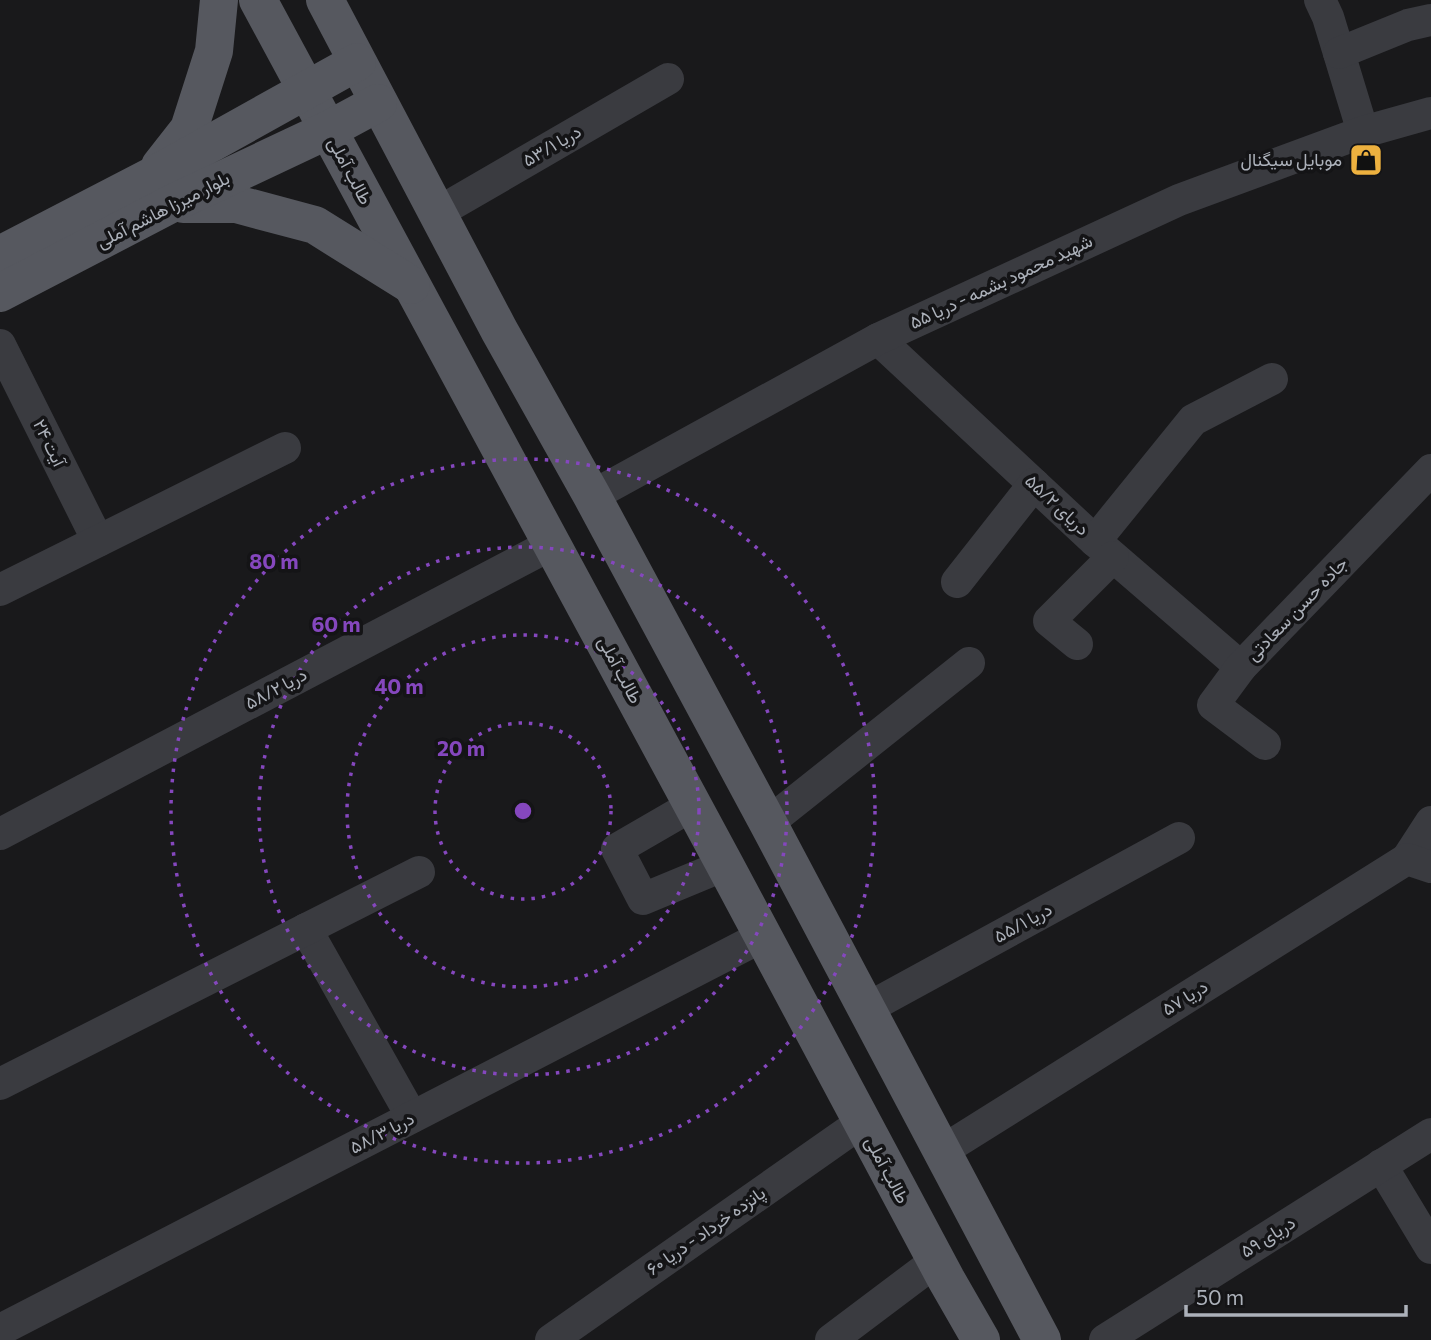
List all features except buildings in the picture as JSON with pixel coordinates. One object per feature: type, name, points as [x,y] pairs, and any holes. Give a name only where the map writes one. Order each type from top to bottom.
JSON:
[{"type":"main road","points":[[219,0],[214,51],[189,129],[162,190],[236,204],[315,225],[413,287]]},
{"type":"main road","name":"طالب آملی","points":[[258,0],[981,1340]]},
{"type":"main road","points":[[325,0],[506,342],[768,823],[1042,1340]]},
{"type":"main road","name":"بلوار میرزا هاشم آملی","points":[[162,190],[306,90],[357,62]]},
{"type":"main road","name":"بلوار میرزا هاشم آملی","points":[[0,293],[65,240],[162,190],[328,130],[378,103]]},
{"type":"main road","name":"بلوار میرزا هاشم آملی","points":[[0,255],[65,240]]},
{"type":"street","points":[[1320,0],[1328,17],[1363,132]]},
{"type":"street","points":[[1339,53],[1408,25],[1431,20]]},
{"type":"street","name":"دریا ۵۳/۱","points":[[437,213],[667,79]]},
{"type":"street","name":"شهید محمود بشمه - دریا ۵۵","points":[[592,496],[878,339],[1179,200],[1363,132],[1431,113]]},
{"type":"street","name":"دریای ۵۵/۲","points":[[878,339],[1104,549],[1241,667]]},
{"type":"street","name":"آیت ۲۴","points":[[0,345],[98,541]]},
{"type":"street","points":[[1077,643],[1049,621],[1104,549],[1193,419],[1272,379]]},
{"type":"street","points":[[0,590],[285,448]]},
{"type":"street","name":"جاده حسن سعادتی","points":[[1265,744],[1213,705],[1241,667],[1431,470]]},
{"type":"street","points":[[957,582],[1034,484]]},
{"type":"street","name":"دریا ۵۸/۲","points":[[0,834],[552,544]]},
{"type":"street","points":[[768,823],[969,663]]},
{"type":"street","points":[[693,805],[617,849],[643,899],[725,865]]},
{"type":"street","points":[[1419,863],[1431,822]]},
{"type":"street","name":"دریا ۵۵/۱","points":[[866,1009],[1179,838]]},
{"type":"street","name":"دریا ۵۷","points":[[942,1152],[1419,863]]},
{"type":"street","points":[[0,1084],[419,872]]},
{"type":"street","points":[[306,929],[412,1117]]},
{"type":"street","name":"دریا ۵۸/۳","points":[[0,1330],[763,936]]},
{"type":"street","name":"پانزده خرداد - دریا ۶۰","points":[[551,1340],[862,1122]]},
{"type":"street","name":"دریای ۵۹","points":[[1104,1340],[1431,1134]]},
{"type":"street","points":[[1381,1165],[1431,1248]]},
{"type":"street","points":[[831,1340],[936,1261]]},
{"type":"place","name":"موبایل سیگنال","points":[[1366,160]]}]
